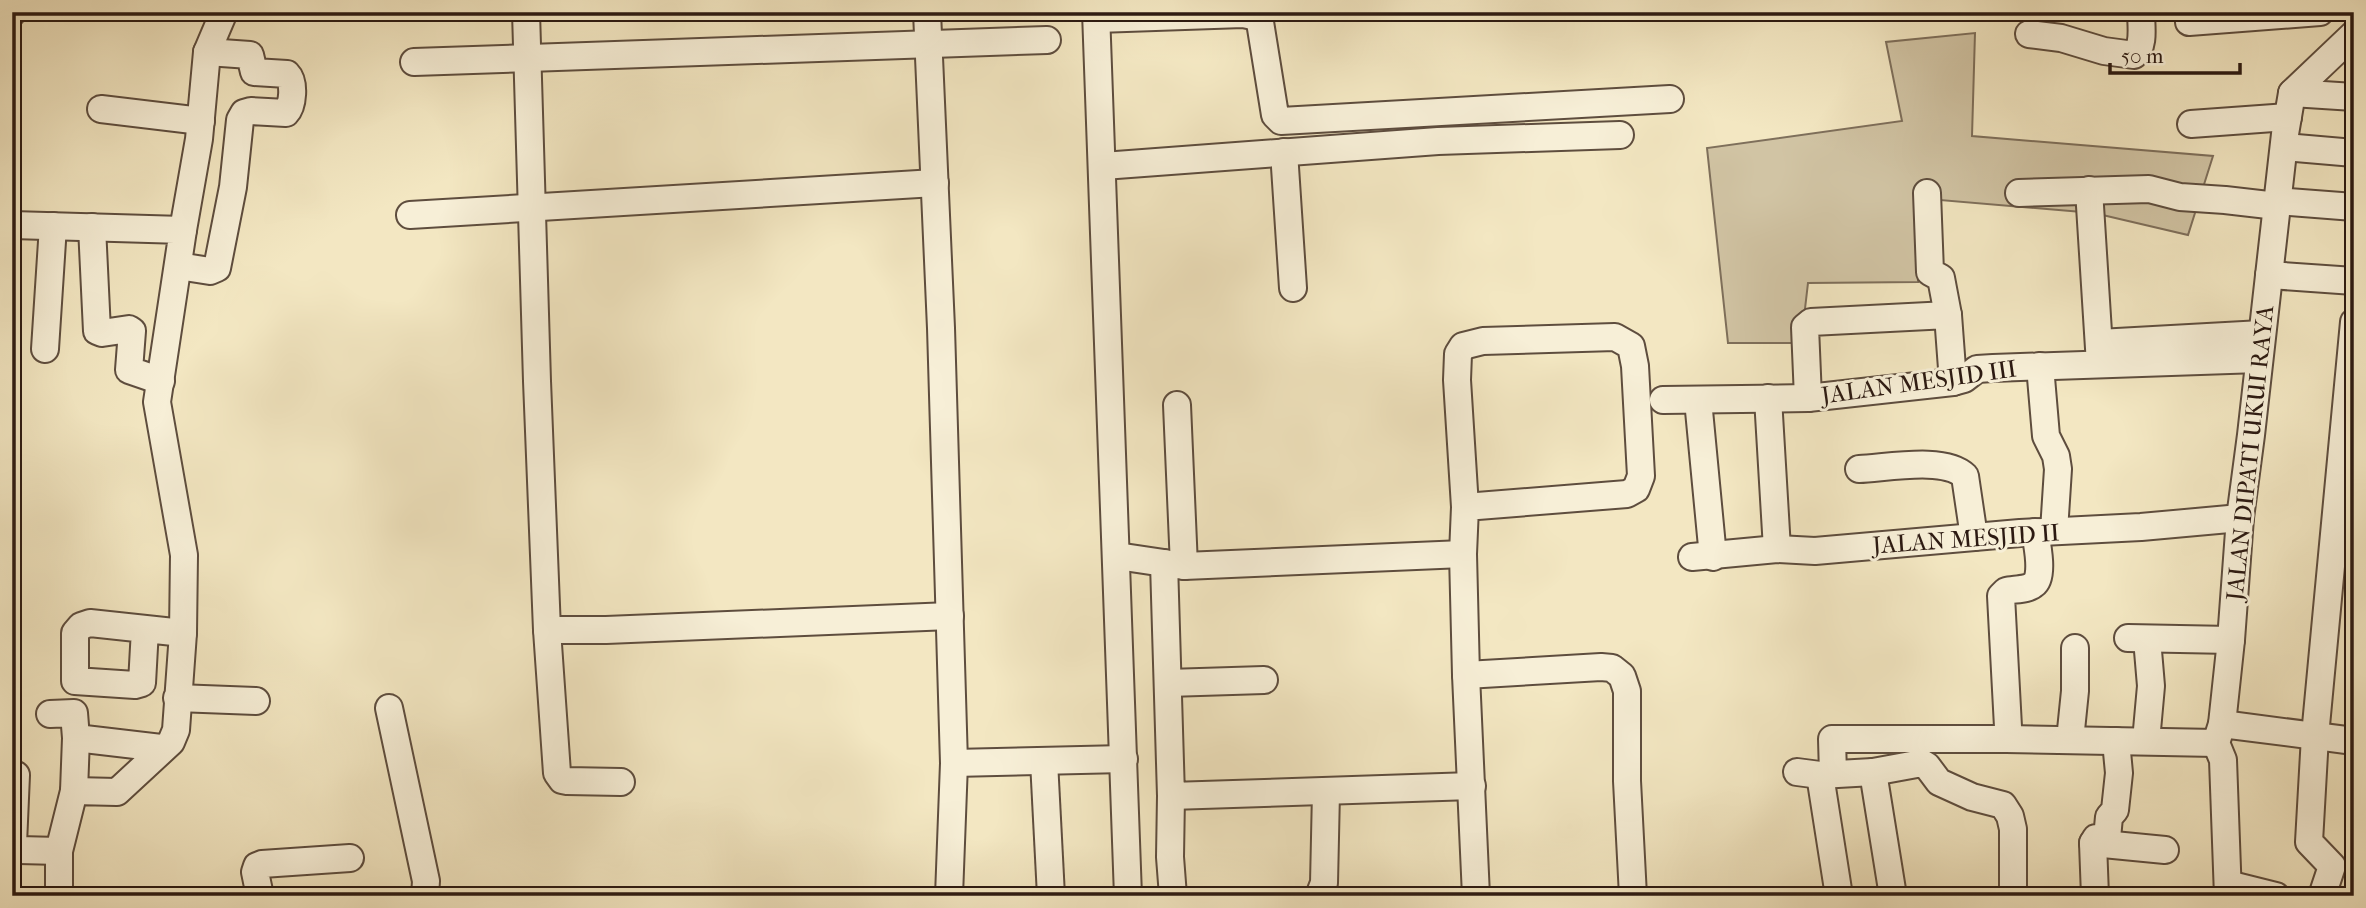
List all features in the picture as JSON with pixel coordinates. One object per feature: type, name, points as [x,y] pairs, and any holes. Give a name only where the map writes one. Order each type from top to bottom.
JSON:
[{"type":"street","points":[[74,791],[114,794],[161,748],[171,742],[174,736],[183,633],[184,555],[182,530],[157,402],[201,121],[207,52],[224,12]]},
{"type":"street","points":[[526,12],[538,430],[557,773],[562,780],[567,781],[621,782]]},
{"type":"street","points":[[926,12],[936,183],[954,764],[949,896]]},
{"type":"street","points":[[2029,34],[2061,38],[2104,51],[2134,55],[2139,51],[2141,43],[2141,12]]},
{"type":"street","points":[[2189,22],[2320,12]]},
{"type":"street","points":[[1128,896],[1097,15],[1253,16],[1260,22],[1275,115],[1281,121],[1670,99]]},
{"type":"street","points":[[2290,105],[2354,34]]},
{"type":"street","points":[[414,62],[1046,40]]},
{"type":"street","points":[[178,267],[210,271],[217,268],[233,187],[240,120],[244,113],[286,113],[290,108],[292,80],[287,74],[254,72],[250,55],[207,52]]},
{"type":"street","points":[[2191,124],[2290,105],[2354,97]]},
{"type":"street","name":"JALAN DIPATI UKUI RAYA","points":[[2228,890],[2223,760],[2219,733],[2231,640],[2240,518],[2290,105]]},
{"type":"street","points":[[101,109],[201,121]]},
{"type":"street","points":[[1103,166],[1438,141],[1620,135]]},
{"type":"street","points":[[2284,147],[2354,153]]},
{"type":"street","points":[[1284,152],[1293,288]]},
{"type":"street","points":[[410,215],[936,183]]},
{"type":"street","points":[[2020,193],[2149,189],[2180,197],[2354,207]]},
{"type":"street","points":[[2089,190],[2099,353]]},
{"type":"street","points":[[1927,193],[1930,272],[1941,278],[1948,315],[1953,382]]},
{"type":"street","points":[[12,225],[183,230]]},
{"type":"street","points":[[45,349],[54,226]]},
{"type":"street","points":[[92,227],[97,331],[132,331],[128,370],[160,381]]},
{"type":"street","points":[[2269,275],[2354,281]]},
{"type":"street","points":[[1808,398],[1806,324],[1948,315]]},
{"type":"street","points":[[2322,896],[2332,866],[2309,844],[2315,736],[2354,322]]},
{"type":"street","points":[[1465,508],[1627,495],[1636,489],[1641,476],[1634,366],[1630,346],[1615,337],[1483,341],[1463,346],[1458,354],[1457,380],[1465,508],[1466,675],[1476,896]]},
{"type":"street","name":"JALAN MESJID III","points":[[1663,400],[1808,398],[1953,382],[1964,379],[1977,369],[2040,366],[2099,353],[2261,347]]},
{"type":"street","points":[[2006,739],[2008,727],[2001,596],[2006,590],[2033,585],[2039,578],[2039,552],[2057,469],[2056,456],[2046,436],[2040,366]]},
{"type":"street","points":[[1768,398],[1777,549]]},
{"type":"street","name":"JALAN MESJID II","points":[[1698,400],[1703,557],[1777,549],[1815,551],[2240,518]]},
{"type":"street","points":[[1173,896],[1168,683],[1174,565],[1177,405]]},
{"type":"street","points":[[1859,469],[1931,465],[1959,471],[1965,476],[1974,537]]},
{"type":"street","points":[[1117,556],[1174,565],[1464,554]]},
{"type":"street","points":[[547,630],[950,616]]},
{"type":"street","points":[[59,896],[59,850],[74,791],[67,722],[75,681],[75,633],[81,626],[90,623],[183,633]]},
{"type":"street","points":[[75,681],[135,685],[142,683],[145,629]]},
{"type":"street","points":[[2146,741],[2151,686],[2138,639],[2231,640]]},
{"type":"street","points":[[2070,740],[2076,691],[2075,648]]},
{"type":"street","points":[[1466,675],[1601,667],[1612,668],[1622,676],[1627,691],[1628,710],[1627,781],[1633,896]]},
{"type":"street","points":[[1168,683],[1264,680]]},
{"type":"street","points":[[177,698],[256,702]]},
{"type":"street","points":[[389,708],[426,881],[425,896]]},
{"type":"street","points":[[67,722],[161,748]]},
{"type":"street","points":[[1839,896],[1817,774],[1832,739],[2146,741],[2219,733],[2315,736],[2354,741]]},
{"type":"street","points":[[2095,896],[2093,843],[2096,838],[2107,838],[2109,817],[2115,810],[2119,773],[2116,741]]},
{"type":"street","points":[[954,764],[1125,759]]},
{"type":"street","points":[[1044,761],[1051,896]]},
{"type":"street","points":[[1817,774],[1874,772],[1922,763],[1939,782],[1972,797],[2003,805],[2010,816],[2012,829],[2012,896]]},
{"type":"street","points":[[1874,772],[1893,896]]},
{"type":"street","points":[[16,775],[15,848],[59,850]]},
{"type":"street","points":[[1171,796],[1472,786]]},
{"type":"street","points":[[1319,896],[1324,883],[1326,792]]},
{"type":"street","points":[[2093,843],[2165,850]]},
{"type":"street","points":[[260,896],[257,866],[350,858]]},
{"type":"street","points":[[2228,890],[2277,896]]},
{"type":"shaded area","points":[[1975,33],[1972,136],[2213,156],[2188,235],[2094,213],[1917,198],[1918,282],[1808,283],[1801,343],[1728,343],[1707,148],[1902,121],[1886,42]]}]
